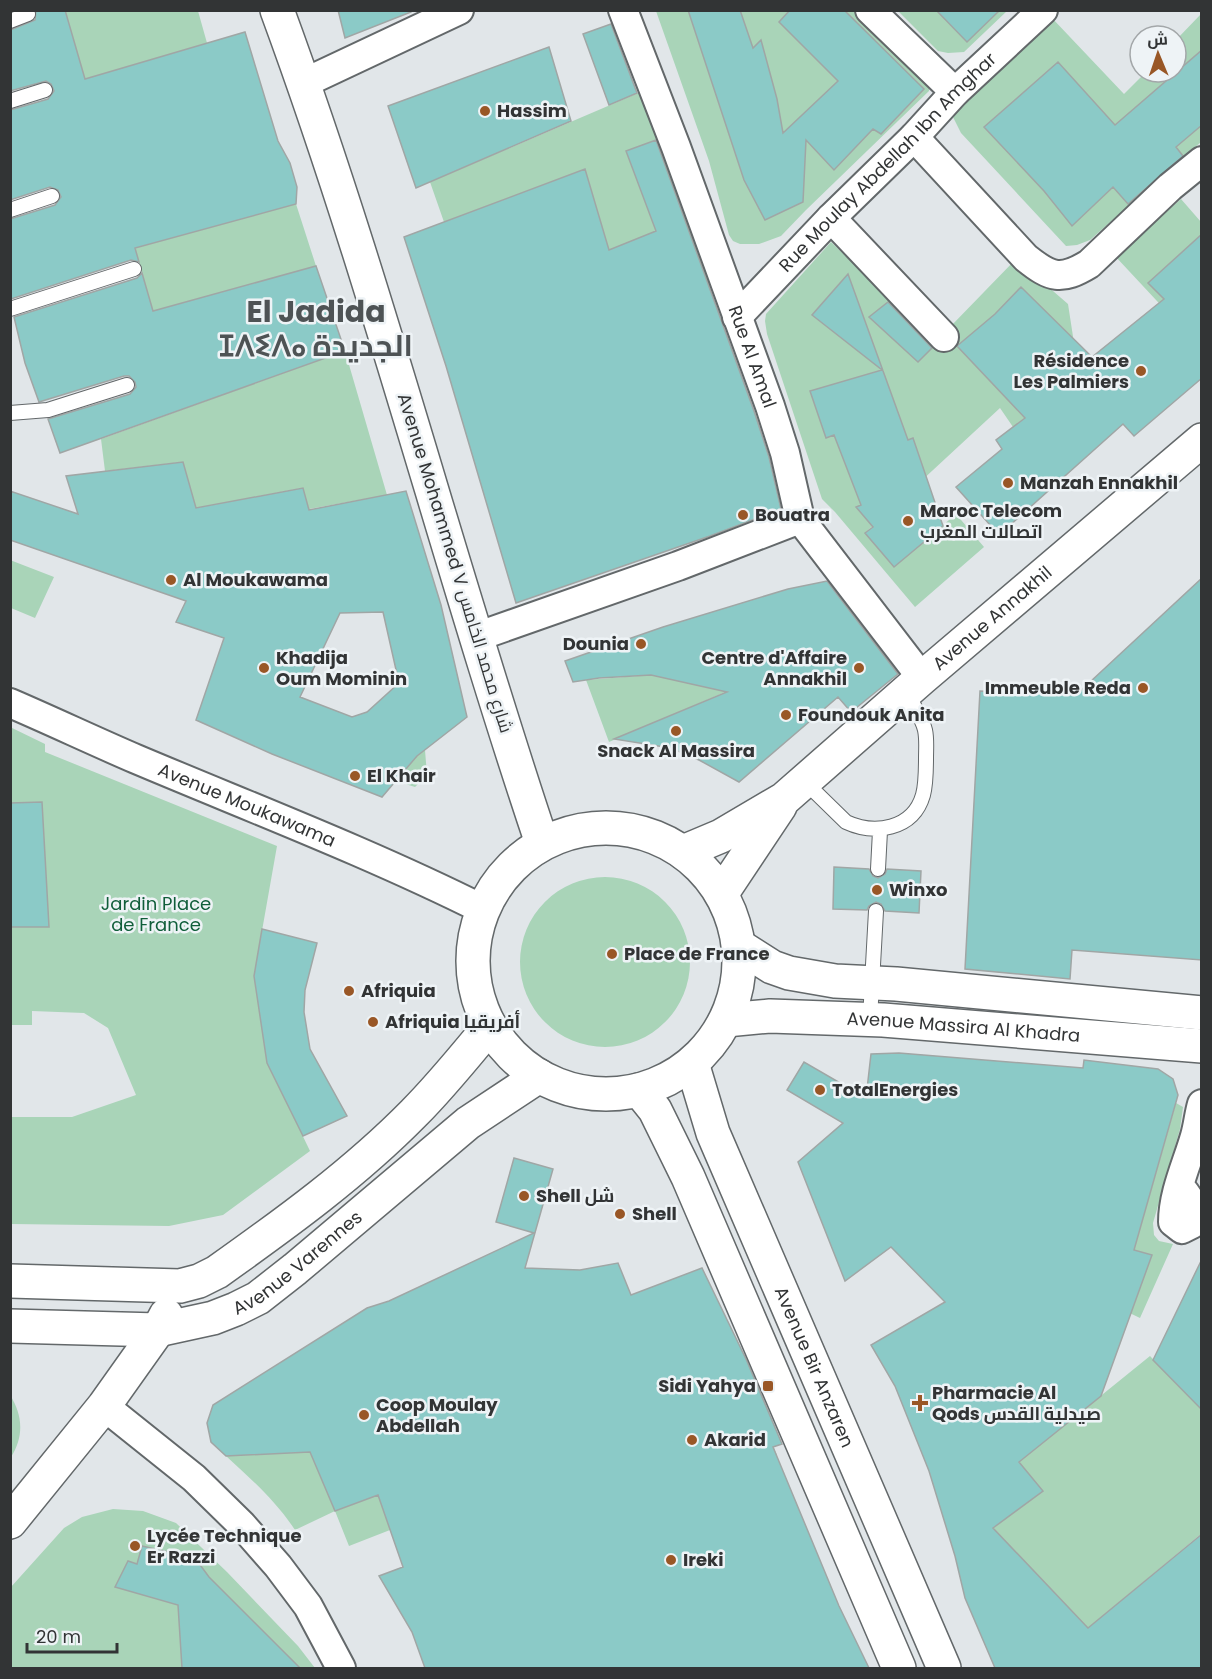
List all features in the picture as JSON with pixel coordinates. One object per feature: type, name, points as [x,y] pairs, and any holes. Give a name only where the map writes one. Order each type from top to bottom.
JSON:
[{"type":"main road","name":"Avenue Mohammed V شارع محمد الخامس","points":[[277,10],[303,83],[420,444],[476,637],[542,843]]},
{"type":"main road","name":"Avenue Annakhil","points":[[683,852],[721,836],[794,790],[1202,440]]},
{"type":"main road","name":"Avenue Annakhil","points":[[722,893],[794,790]]},
{"type":"main road","points":[[614,827],[651,835],[683,852],[722,893],[733,919],[739,946],[738,984],[726,1020],[711,1044],[692,1063],[667,1079],[639,1090],[588,1093],[538,1076],[511,1054],[489,1026],[476,992],[472,954],[479,917],[503,875],[542,843],[577,831],[614,827]]},
{"type":"main road","name":"Avenue Massira Al Khadra","points":[[739,946],[772,967],[789,973],[835,981],[1202,1013]]},
{"type":"main road","name":"Avenue Massira Al Khadra","points":[[726,1020],[770,1016],[883,1020],[1202,1046]]},
{"type":"main road","name":"Avenue Varennes","points":[[10,1281],[180,1286],[199,1281],[218,1272],[329,1190],[412,1115],[452,1074],[489,1026]]},
{"type":"main road","name":"Avenue Bir Anzaren","points":[[692,1063],[713,1133],[944,1668]]},
{"type":"main road","name":"Avenue Varennes","points":[[10,1326],[158,1330],[213,1318],[258,1298],[392,1189],[468,1123],[538,1076]]},
{"type":"main road","points":[[639,1090],[655,1110],[688,1177],[891,1660]]},
{"type":"main road","points":[[10,1522],[104,1406],[158,1330],[180,1286]]},
{"type":"street","points":[[303,83],[459,10]]},
{"type":"street","name":"Rue Al Amal","points":[[623,10],[676,147],[770,406],[785,453],[800,519],[914,685]]},
{"type":"street","points":[[870,10],[955,92]]},
{"type":"street","name":"Rue Moulay Abdellah Ibn Amghar","points":[[737,317],[831,218],[914,137],[955,92],[1042,10]]},
{"type":"street","points":[[914,137],[1026,258],[1053,276],[1064,276],[1089,264],[1170,187],[1202,161]]},
{"type":"street","points":[[831,218],[944,337]]},
{"type":"street","points":[[476,637],[678,566],[800,519]]},
{"type":"street","name":"Avenue Moukawama","points":[[10,703],[136,759],[341,843],[484,910]]},
{"type":"street","points":[[1179,1186],[1196,1133],[1202,1104]]},
{"type":"street","points":[[104,1406],[194,1478],[242,1525],[278,1566],[308,1606],[341,1668]]},
{"type":"lane","points":[[10,21],[28,14]]},
{"type":"lane","points":[[10,101],[45,90]]},
{"type":"lane","points":[[10,210],[52,196]]},
{"type":"lane","points":[[10,309],[134,269]]},
{"type":"lane","points":[[10,414],[48,410],[127,385]]},
{"type":"lane","points":[[794,790],[846,822],[867,830],[880,831],[904,821],[914,812],[923,796],[926,767],[924,729],[914,685]]},
{"type":"lane","points":[[878,869],[880,831]]},
{"type":"lane","points":[[870,1021],[876,911]]},
{"type":"green space","points":[[65,11],[198,11],[207,43],[85,79]]},
{"type":"green space","points":[[656,11],[855,11],[899,52],[929,86],[929,91],[781,236],[759,244],[740,244],[733,241],[729,235],[709,161]]},
{"type":"green space","points":[[898,11],[1007,11],[964,52],[948,53],[938,51]]},
{"type":"green space","points":[[1201,14],[1201,142],[1090,240],[1077,245],[1066,246],[961,133],[953,117],[957,106],[1051,17],[1124,94],[1134,84],[1188,84],[1188,28]]},
{"type":"green space","points":[[643,91],[718,285],[669,302],[624,302],[585,169],[444,222],[430,182]]},
{"type":"green space","points":[[1181,199],[1201,222],[1201,287],[1170,315],[1115,256]]},
{"type":"green space","points":[[296,204],[316,266],[153,311],[135,248]]},
{"type":"green space","points":[[831,242],[944,350],[959,334],[951,326],[1016,259],[1068,304],[1078,369],[1081,374],[1013,427],[1000,408],[865,533],[894,567],[956,514],[984,547],[915,607],[822,499],[767,334],[766,314]]},
{"type":"green space","points":[[345,351],[387,495],[309,509],[302,488],[196,508],[182,462],[105,471],[101,439]]},
{"type":"green space","points":[[10,560],[54,577],[35,618],[11,608]]},
{"type":"green space","points":[[651,675],[730,690],[609,742],[586,680]]},
{"type":"green space","name":"Jardin Place de France","points":[[10,727],[45,744],[45,752],[277,846],[254,976],[268,1064],[310,1151],[223,1215],[169,1226],[11,1224],[11,1117],[72,1117],[136,1095],[108,1028],[84,1013],[32,1011],[32,1025],[11,1025]]},
{"type":"green space","points":[[425,750],[427,775],[415,787],[396,781],[417,756]]},
{"type":"green space","name":"Place de France","points":[[605,877],[638,884],[652,891],[665,902],[676,915],[683,929],[690,962],[683,995],[676,1009],[665,1022],[652,1033],[638,1040],[605,1047],[572,1040],[558,1033],[545,1022],[534,1009],[527,995],[520,962],[527,929],[534,915],[545,902],[558,891],[572,884]]},
{"type":"green space","points":[[1176,1103],[1183,1107],[1180,1129],[1153,1223],[1154,1235],[1159,1241],[1173,1244],[1140,1318],[1113,1305],[1152,1255],[1134,1250]]},
{"type":"green space","points":[[1150,1356],[1201,1408],[1201,1534],[1088,1628],[993,1528],[1043,1491],[1019,1462]]},
{"type":"green space","points":[[740,1368],[777,1455],[654,1509],[390,1530],[349,1546],[335,1511],[295,1530],[271,1500],[226,1456],[310,1452],[336,1511],[453,1466]]},
{"type":"green space","points":[[10,1395],[17,1410],[20,1426],[18,1442],[11,1457]]},
{"type":"green space","name":"Lycée Technique Er Razzi","points":[[113,1509],[143,1511],[176,1523],[298,1646],[315,1668],[11,1668],[11,1587],[64,1528],[82,1517]]},
{"type":"building","points":[[36,10],[65,10],[85,79],[245,32],[278,141],[290,163],[297,187],[296,204],[135,248],[139,262],[131,260],[11,299],[10,219],[55,205],[61,197],[58,190],[50,187],[10,200],[10,110],[48,99],[54,91],[51,84],[46,81],[10,91],[10,30],[35,20]]},
{"type":"building","points":[[338,10],[411,10],[411,12],[345,38]]},
{"type":"building","points":[[688,10],[740,10],[753,48],[761,40],[777,99],[783,133],[838,81],[779,22],[790,10],[844,10],[924,89],[881,134],[873,129],[834,170],[806,140],[803,202],[765,220],[744,180]]},
{"type":"building","points":[[936,10],[1000,10],[967,42]]},
{"type":"building","points":[[611,24],[637,93],[609,105],[583,34]]},
{"type":"building","name":"Hassim","points":[[549,47],[571,121],[416,188],[388,106]]},
{"type":"building","points":[[1202,50],[1202,125],[1176,147],[1183,156],[1128,204],[1113,187],[1072,226],[1044,191],[984,127],[1058,62],[1115,125],[1163,84],[1188,84],[1188,62]]},
{"type":"building","points":[[656,140],[754,411],[769,457],[781,509],[516,603],[446,366],[404,237],[585,169],[609,250],[656,231],[626,151]]},
{"type":"building","points":[[1202,234],[1202,378],[1134,436],[1123,424],[999,535],[956,487],[1002,449],[996,440],[1025,418],[957,346],[995,314],[1021,287],[1092,357],[1164,299],[1148,283]]},
{"type":"building","points":[[316,266],[345,351],[60,453],[48,419],[130,394],[136,387],[135,382],[129,376],[124,376],[39,402],[25,363],[14,317],[137,278],[142,273],[153,311]]},
{"type":"building","points":[[848,274],[908,440],[913,438],[943,526],[894,567],[865,533],[873,527],[856,507],[861,505],[834,435],[826,438],[810,391],[882,370],[812,315]]},
{"type":"building","points":[[888,302],[932,348],[918,362],[869,317]]},
{"type":"building","points":[[183,462],[196,508],[303,488],[309,510],[406,491],[441,605],[467,717],[417,756],[382,797],[272,754],[196,720],[224,638],[176,622],[186,601],[10,540],[10,491],[78,514],[66,476]],"holes":[[[383,612],[399,683],[367,712],[352,717],[300,697],[340,613]]]},
{"type":"building","points":[[1202,578],[1202,960],[1072,950],[1070,979],[965,969],[980,691],[1076,695]]},
{"type":"building","points":[[827,581],[898,674],[851,712],[838,697],[739,782],[671,748],[614,739],[727,692],[651,675],[573,682],[565,661],[663,627],[788,589]]},
{"type":"building","points":[[42,802],[49,927],[10,927],[10,803]]},
{"type":"building","name":"Winxo","points":[[834,867],[869,869],[873,876],[878,878],[885,874],[887,869],[921,871],[919,913],[885,911],[881,904],[876,902],[867,910],[833,909]]},
{"type":"building","points":[[262,929],[317,943],[305,990],[304,1012],[310,1049],[347,1116],[303,1136],[267,1063],[254,976]]},
{"type":"building","points":[[899,1053],[1083,1068],[1084,1060],[1158,1069],[1173,1079],[1178,1095],[1134,1250],[1152,1255],[1101,1396],[1019,1462],[1043,1491],[993,1528],[1088,1628],[1202,1534],[1202,1668],[995,1668],[965,1598],[955,1556],[929,1471],[895,1386],[871,1345],[945,1302],[891,1247],[845,1281],[798,1162],[843,1123],[787,1090],[804,1062],[866,1098],[871,1054]]},
{"type":"building","points":[[514,1158],[553,1169],[525,1268],[580,1270],[618,1263],[631,1295],[702,1268],[746,1359],[782,1444],[773,1447],[839,1606],[869,1668],[425,1668],[412,1632],[379,1576],[403,1567],[378,1495],[335,1511],[310,1452],[226,1456],[211,1442],[207,1423],[213,1405],[367,1308],[389,1301],[534,1233],[496,1222]]},
{"type":"building","points":[[1202,1259],[1202,1410],[1153,1360]]},
{"type":"building","points":[[142,1546],[195,1558],[209,1577],[300,1668],[182,1668],[178,1605],[115,1587],[128,1561],[137,1564]]},
{"type":"place","name":"Hassim","points":[[485,111]]},
{"type":"place","name":"Résidence Les Palmiers","points":[[1141,371]]},
{"type":"place","name":"Manzah Ennakhil","points":[[1008,483]]},
{"type":"place","name":"Bouatra","points":[[743,515]]},
{"type":"place","name":"Maroc Telecom اتصالات المغرب","points":[[908,521]]},
{"type":"place","name":"Al Moukawama","points":[[171,580]]},
{"type":"place","name":"Dounia","points":[[641,644]]},
{"type":"place","name":"Khadija Oum Mominin","points":[[264,668]]},
{"type":"place","name":"Centre d'Affaire Annakhil","points":[[859,668]]},
{"type":"place","name":"Immeuble Reda","points":[[1143,688]]},
{"type":"place","name":"Foundouk Anita","points":[[786,715]]},
{"type":"place","name":"Snack Al Massira","points":[[676,731]]},
{"type":"place","name":"El Khair","points":[[355,776]]},
{"type":"place","name":"Winxo","points":[[877,890]]},
{"type":"place","name":"Place de France","points":[[612,954]]},
{"type":"place","name":"Afriquia","points":[[349,991]]},
{"type":"place","name":"Afriquia أفريقيا","points":[[373,1022]]},
{"type":"place","name":"TotalEnergies","points":[[820,1090]]},
{"type":"place","name":"Shell شل","points":[[524,1196]]},
{"type":"place","name":"Shell","points":[[620,1214]]},
{"type":"place","name":"Sidi Yahya","points":[[768,1386]]},
{"type":"place","name":"Pharmacie Al Qods صيدلية القدس","points":[[920,1403]]},
{"type":"place","name":"Coop Moulay Abdellah","points":[[364,1415]]},
{"type":"place","name":"Akarid","points":[[692,1440]]},
{"type":"place","name":"Lycée Technique Er Razzi","points":[[135,1546]]},
{"type":"place","name":"Ireki","points":[[671,1560]]},
{"type":"district","name":"El Jadida ⵊⴷⵉⴷⴰ الجديدة","points":[[316,329]]}]
